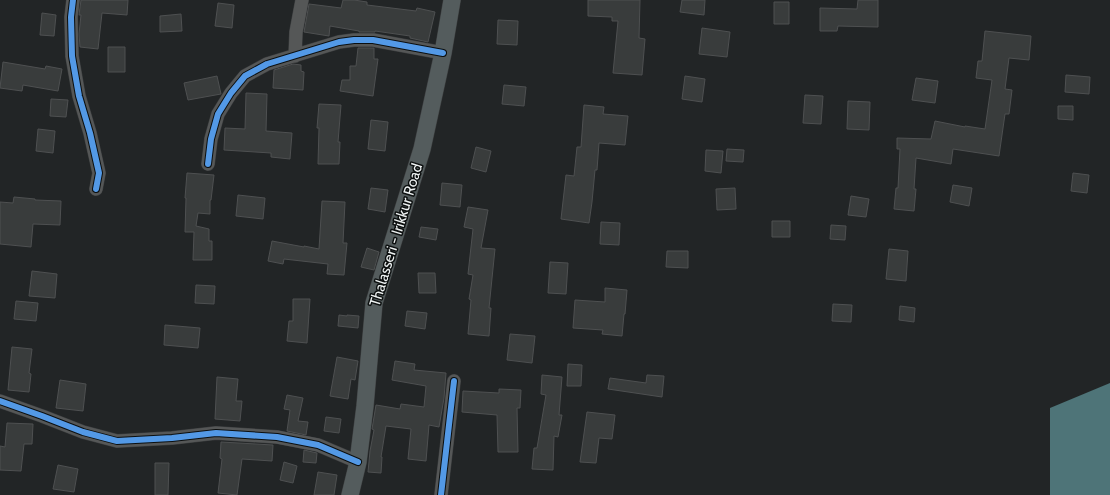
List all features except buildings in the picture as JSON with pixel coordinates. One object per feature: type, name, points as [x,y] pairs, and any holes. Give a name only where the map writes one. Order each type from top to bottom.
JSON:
[{"type":"main road","name":"Thalasseri - Irikkur Road","points":[[350,495],[358,462],[365,406],[374,304],[422,148],[443,53],[452,0]]},
{"type":"street","points":[[73,0],[71,18],[72,56],[79,96],[90,132],[99,173],[96,189]]},
{"type":"street","points":[[295,56],[296,32],[302,0]]},
{"type":"street","points":[[208,164],[211,139],[218,114],[231,93],[245,76],[267,64],[339,42],[354,40],[373,40],[443,53]]},
{"type":"street","points":[[441,495],[454,381]]},
{"type":"street","points":[[0,401],[83,432],[117,441],[172,438],[216,433],[277,437],[318,445],[358,462]]},
{"type":"water","points":[[1110,383],[1110,495],[1050,495],[1050,408]]},
{"type":"cycle path","points":[[73,0],[71,17],[72,56],[79,96],[90,133],[99,173],[96,189]]},
{"type":"cycle path","points":[[208,164],[211,139],[218,114],[231,93],[245,76],[267,64],[339,42],[354,40],[373,40],[443,53]]},
{"type":"cycle path","points":[[441,495],[454,381]]},
{"type":"cycle path","points":[[0,401],[83,432],[117,441],[172,438],[216,433],[277,437],[318,445],[358,462]]}]
